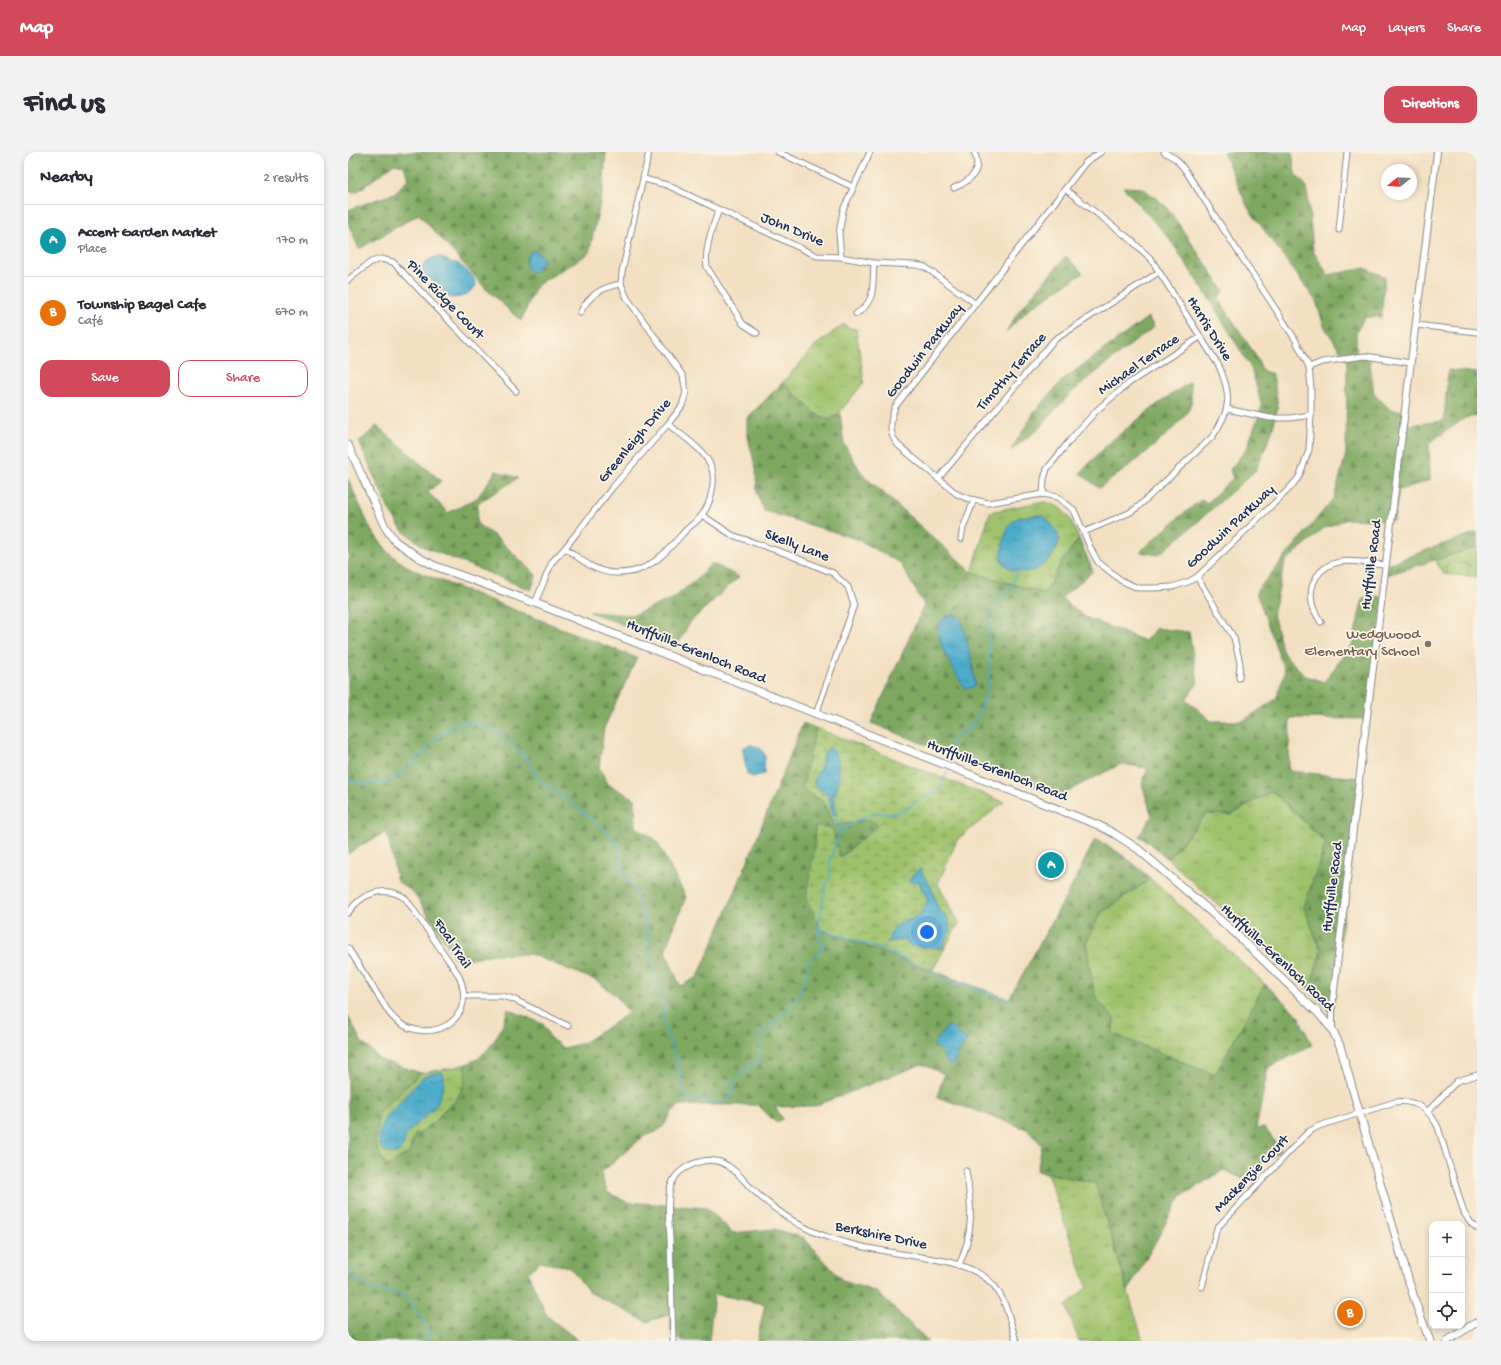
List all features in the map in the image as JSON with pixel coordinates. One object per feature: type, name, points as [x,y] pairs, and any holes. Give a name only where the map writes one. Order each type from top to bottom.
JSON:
[{"type":"main road","name":"Hurffville-Grenloch Road","points":[[348,445],[380,517],[395,541],[418,557],[435,566],[535,603],[1098,825],[1138,849],[1187,893],[1221,920],[1332,1029],[1340,1046],[1409,1282],[1430,1341]]},
{"type":"main road","points":[[1447,1341],[1477,1322]]},
{"type":"street","name":"Greenleigh Drive","points":[[535,603],[552,562],[565,548],[612,488],[668,424],[682,406],[684,399],[685,384],[683,376],[627,298],[622,284],[622,272],[650,152]]},
{"type":"street","points":[[778,152],[853,187]]},
{"type":"street","points":[[841,258],[839,234],[843,210],[870,152]]},
{"type":"street","points":[[954,188],[968,181],[974,174],[977,167],[974,152]]},
{"type":"street","name":"Goodwin Parkway","points":[[1101,152],[1086,162],[895,407],[891,418],[891,433],[893,439],[898,445],[957,494],[988,503],[1043,494],[1057,497],[1074,510],[1090,549],[1098,562],[1122,581],[1138,588],[1172,587],[1188,582],[1197,577],[1289,489],[1299,477],[1309,450],[1311,389],[1308,367],[1295,339],[1185,170],[1176,160],[1164,152]]},
{"type":"street","points":[[1339,230],[1347,152]]},
{"type":"street","name":"Hurffville Road","points":[[1332,1029],[1332,1007],[1385,565],[1437,152]]},
{"type":"street","name":"John Drive","points":[[644,179],[667,186],[817,256],[925,267],[976,304]]},
{"type":"street","name":"Harris Drive","points":[[1065,189],[1130,239],[1147,255],[1219,366],[1224,377],[1228,393],[1227,410],[1221,424],[1212,437],[1129,513],[1084,532]]},
{"type":"street","points":[[719,210],[713,226],[706,261],[707,267],[743,324],[757,333]]},
{"type":"street","name":"Pine Ridge Court","points":[[348,280],[371,262],[381,258],[393,262],[516,391]]},
{"type":"street","points":[[856,314],[864,309],[870,302],[872,296],[874,263]]},
{"type":"street","name":"Timothy Terrace","points":[[938,478],[1054,340],[1159,272]]},
{"type":"street","points":[[580,313],[584,304],[596,292],[604,288],[622,284]]},
{"type":"street","points":[[1416,325],[1477,332]]},
{"type":"street","name":"Michael Terrace","points":[[1043,494],[1044,479],[1047,469],[1097,410],[1129,383],[1200,337]]},
{"type":"street","points":[[1308,367],[1322,362],[1365,356],[1411,363]]},
{"type":"street","points":[[1227,410],[1270,418],[1290,418],[1311,415]]},
{"type":"street","points":[[565,548],[596,570],[615,573],[630,572],[642,568],[659,559],[702,515],[711,494],[714,482],[713,470],[703,453],[668,424]]},
{"type":"street","points":[[961,539],[963,528],[974,500]]},
{"type":"street","name":"Skelly Lane","points":[[702,515],[732,535],[787,554],[833,573],[848,588],[854,605],[816,714]]},
{"type":"street","points":[[1321,622],[1312,604],[1311,591],[1314,578],[1322,570],[1339,562],[1350,561],[1385,565]]},
{"type":"street","points":[[1197,577],[1234,638],[1240,663],[1239,678]]},
{"type":"street","name":"Foal Trail","points":[[348,913],[359,902],[374,892],[389,891],[403,896],[412,906],[458,974],[463,985],[464,996]]},
{"type":"street","points":[[348,948],[390,1014],[398,1023],[404,1026],[430,1030],[446,1025],[452,1022],[461,1011],[464,996],[502,996],[513,999],[568,1026]]},
{"type":"street","points":[[1477,1075],[1458,1081],[1428,1111],[1438,1127],[1464,1213],[1471,1223],[1477,1228]]},
{"type":"street","name":"Mackenzie Court","points":[[1202,1287],[1217,1228],[1308,1132],[1319,1126],[1402,1101],[1416,1104],[1428,1111]]},
{"type":"street","name":"Berkshire Drive","points":[[673,1341],[669,1216],[670,1189],[672,1182],[679,1173],[693,1163],[714,1160],[729,1166],[776,1210],[811,1230],[849,1243],[958,1265],[979,1273],[992,1283],[1001,1295],[1016,1341]]},
{"type":"street","points":[[958,1265],[964,1254],[971,1217],[970,1195],[966,1171]]},
{"type":"green space","points":[[348,152],[606,152],[603,190],[589,253],[536,286],[521,321],[485,288],[419,214],[359,249],[348,223],[348,210],[395,193],[408,179],[404,166],[394,164],[357,192],[348,191]]},
{"type":"green space","points":[[1223,152],[1292,152],[1295,174],[1307,187],[1313,251],[1328,275],[1365,268],[1385,277],[1381,317],[1365,317],[1356,332],[1357,357],[1369,357],[1374,394],[1391,410],[1408,411],[1407,425],[1444,421],[1448,370],[1477,373],[1477,416],[1465,418],[1429,443],[1430,480],[1399,490],[1394,521],[1347,519],[1324,528],[1285,562],[1273,614],[1283,653],[1306,676],[1324,682],[1352,645],[1363,598],[1384,596],[1367,719],[1290,718],[1289,771],[1360,778],[1332,1014],[1307,987],[1312,982],[1321,950],[1304,907],[1326,843],[1272,791],[1231,815],[1206,814],[1168,859],[1139,836],[1152,816],[1142,784],[1148,768],[1121,764],[1058,796],[871,723],[924,605],[900,563],[857,539],[764,511],[757,494],[756,469],[747,434],[747,418],[783,382],[816,414],[830,420],[840,412],[844,444],[863,475],[972,572],[1045,594],[1061,563],[1079,539],[1093,571],[1061,598],[1085,617],[1145,641],[1156,628],[1189,632],[1198,683],[1186,699],[1211,721],[1243,721],[1276,699],[1285,672],[1256,592],[1334,498],[1346,454],[1347,361],[1324,326],[1316,301],[1248,208]]},
{"type":"green space","points":[[1123,187],[1143,188],[1167,207],[1224,291],[1218,298],[1254,353],[1263,371],[1273,374],[1278,406],[1272,432],[1256,470],[1158,555],[1140,552],[1202,499],[1207,503],[1233,478],[1230,470],[1247,448],[1262,406],[1251,368],[1211,302],[1169,238]]},
{"type":"green space","points":[[1066,256],[1083,273],[1030,308],[1006,332],[1019,311]]},
{"type":"green space","points":[[1148,317],[1154,327],[1072,392],[1036,431],[1011,450],[1035,411],[1064,379]]},
{"type":"green space","points":[[844,324],[849,328],[856,329],[864,382],[840,412],[830,420],[816,414],[783,382],[816,345]]},
{"type":"green space","points":[[1190,382],[1191,404],[1187,413],[1151,449],[1099,488],[1080,473],[1111,441],[1159,403]]},
{"type":"green space","points":[[377,426],[441,481],[428,492],[448,513],[477,498],[496,471],[518,478],[478,503],[477,524],[496,537],[536,575],[531,590],[424,547],[402,530],[389,510],[359,442]]},
{"type":"green space","points":[[348,479],[371,530],[390,554],[411,569],[637,658],[604,728],[599,768],[609,785],[635,799],[636,827],[656,840],[686,897],[665,950],[680,986],[698,977],[740,880],[803,723],[816,728],[802,789],[824,802],[834,826],[869,819],[878,825],[839,858],[815,826],[814,850],[820,929],[1009,999],[1074,882],[1095,839],[1110,847],[1138,867],[1151,879],[1101,913],[1086,943],[1095,997],[1114,1019],[1113,1034],[1215,1075],[1265,984],[1301,1018],[1300,1020],[1312,1045],[1268,1068],[1256,1129],[1264,1127],[1281,1150],[1243,1179],[1224,1170],[1181,1196],[1128,1291],[1095,1183],[1037,1171],[1042,1145],[1027,1129],[937,1097],[944,1074],[922,1064],[815,1106],[775,1107],[783,1119],[776,1123],[758,1105],[680,1105],[672,1112],[663,1127],[654,1133],[644,1136],[601,1173],[607,1192],[627,1202],[707,1208],[733,1233],[774,1229],[804,1238],[843,1281],[877,1292],[928,1341],[757,1341],[765,1304],[714,1294],[709,1341],[680,1341],[671,1331],[671,1314],[647,1322],[589,1292],[570,1267],[540,1262],[528,1273],[547,1316],[579,1341],[348,1341],[348,1016],[361,1041],[381,1060],[421,1073],[379,1111],[375,1144],[385,1165],[389,1166],[410,1152],[415,1134],[421,1133],[435,1122],[443,1111],[456,1101],[465,1083],[466,1064],[482,1055],[488,1049],[502,1026],[508,1009],[543,1024],[551,1039],[564,1048],[583,1043],[629,1013],[615,995],[595,980],[530,954],[493,954],[456,961],[441,934],[413,892],[397,881],[387,832],[359,846],[348,854]]},
{"type":"green space","points":[[1046,502],[1064,511],[1071,521],[1079,539],[1061,563],[1045,594],[972,572],[990,512]]},
{"type":"green space","points":[[1477,532],[1477,547],[1387,575],[1388,564]]},
{"type":"green space","points":[[1477,547],[1477,577],[1443,574],[1435,560]]},
{"type":"green space","points":[[1448,562],[1469,564],[1468,576],[1446,574]]},
{"type":"green space","points":[[712,563],[739,577],[690,622],[677,646],[590,612],[633,615],[672,599],[698,578]]},
{"type":"green space","points":[[816,728],[1004,802],[957,840],[938,884],[959,923],[932,971],[820,929],[806,898],[814,850],[815,826],[832,828],[840,858],[878,825],[869,819],[834,826],[824,802],[802,789]]},
{"type":"green space","points":[[1272,791],[1326,843],[1304,907],[1321,950],[1312,982],[1307,987],[1168,859],[1206,814],[1231,815]]},
{"type":"green space","points":[[1151,879],[1265,984],[1215,1075],[1113,1034],[1114,1019],[1095,997],[1086,943],[1101,913]]},
{"type":"green space","points":[[466,1064],[465,1083],[456,1101],[443,1111],[435,1122],[428,1126],[411,1143],[410,1152],[389,1166],[385,1165],[375,1144],[379,1111],[421,1073]]},
{"type":"green space","points":[[1047,1173],[1095,1183],[1143,1341],[1079,1341],[1066,1306],[1087,1287]]},
{"type":"water","points":[[533,250],[538,252],[544,259],[543,262],[539,264],[536,271],[533,272],[528,269],[526,259]]},
{"type":"water","points":[[439,256],[452,263],[457,263],[471,275],[476,285],[471,291],[463,296],[451,298],[428,278],[422,270],[424,264]]},
{"type":"water","points":[[1042,515],[1051,523],[1058,534],[1059,539],[1056,550],[1044,565],[1034,570],[1020,572],[1009,568],[1001,560],[1005,537],[1009,526],[1018,518]]},
{"type":"water","points":[[951,615],[955,615],[961,619],[972,661],[975,685],[965,689],[947,657],[938,631],[941,622]]},
{"type":"water","points":[[751,745],[759,747],[765,755],[764,774],[752,777],[747,774],[743,751],[743,747]]},
{"type":"water","points":[[829,747],[836,754],[839,764],[838,785],[833,797],[837,814],[833,814],[826,792],[817,789],[814,782],[815,777],[822,765],[822,758]]},
{"type":"water","points":[[919,869],[921,869],[923,875],[931,886],[938,908],[949,920],[950,931],[942,948],[914,946],[907,943],[905,940],[887,943],[895,926],[916,917],[926,906],[927,899],[919,882],[908,881]]},
{"type":"water","points":[[949,1025],[966,1039],[954,1064],[948,1064],[942,1052],[933,1044]]},
{"type":"water","points":[[442,1072],[444,1076],[443,1086],[438,1101],[433,1109],[410,1130],[406,1136],[403,1147],[399,1151],[396,1153],[389,1153],[384,1150],[379,1141],[379,1135],[385,1118],[422,1078],[430,1074]]},
{"type":"waterway","points":[[950,763],[952,741],[956,735],[970,728],[979,713],[989,685],[989,615],[1001,596],[1010,589],[1018,571]]},
{"type":"waterway","points":[[348,780],[366,784],[389,782],[409,767],[440,735],[454,726],[465,722],[489,728],[514,743],[538,778],[603,828],[619,847],[621,864],[626,878],[633,889],[646,924],[656,985],[666,1010],[662,1017],[679,1065],[684,1092],[690,1099],[715,1102],[723,1101],[729,1098],[732,1093],[734,1081],[746,1070],[749,1065],[759,1060],[761,1051],[759,1035],[771,1026],[773,1022],[778,1020],[781,1013],[787,1009],[799,994],[806,976],[808,961],[818,954],[823,947],[819,934],[819,922],[826,884],[830,878],[830,861],[839,833],[852,823],[872,813],[897,813],[908,808],[919,799],[937,792],[941,787],[947,772]]},
{"type":"waterway","points":[[834,813],[837,823],[842,830]]},
{"type":"waterway","points":[[818,928],[870,945],[934,971],[952,982],[993,994],[1009,1001]]},
{"type":"waterway","points":[[348,1273],[372,1290],[398,1293],[407,1298],[426,1325],[429,1341]]},
{"type":"place","name":"Wedgwood Elementary School","points":[[1428,644]]},
{"type":"place","name":"Accent Garden Market","points":[[1051,865]]},
{"type":"place","name":"Township Bagel Cafe","points":[[1350,1313]]}]
